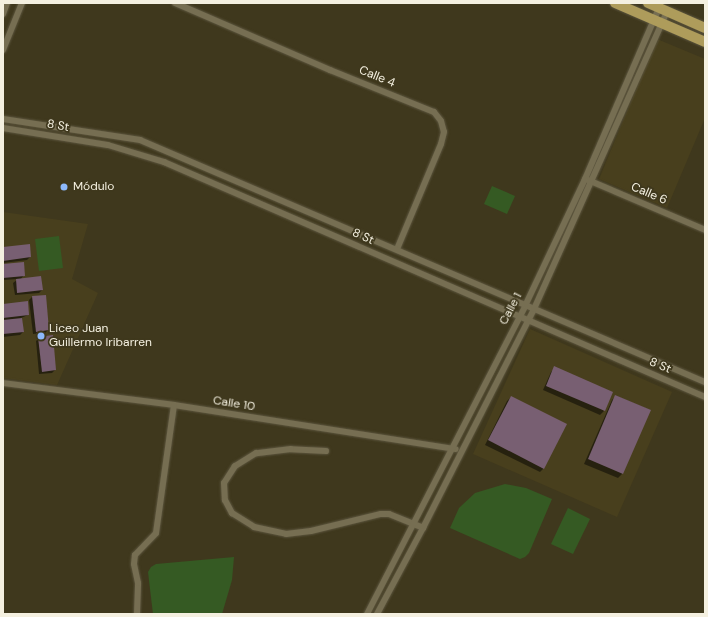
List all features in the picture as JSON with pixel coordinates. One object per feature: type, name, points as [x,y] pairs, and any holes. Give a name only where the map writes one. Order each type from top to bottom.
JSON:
[{"type":"main road","points":[[615,3],[705,42]]},
{"type":"main road","points":[[648,3],[705,28]]},
{"type":"street","points":[[3,14],[7,3]]},
{"type":"street","points":[[3,50],[22,3]]},
{"type":"street","name":"Calle 4","points":[[175,3],[330,70],[434,112],[441,121],[444,132],[441,144],[397,249]]},
{"type":"street","name":"Calle 1","points":[[377,614],[423,528],[528,322],[592,182],[663,10]]},
{"type":"street","name":"Calle 1","points":[[367,614],[518,317],[525,306],[658,22]]},
{"type":"street","name":"8 St","points":[[3,119],[140,140],[705,382]]},
{"type":"street","name":"8 St","points":[[3,128],[108,145],[164,162],[528,322],[705,397]]},
{"type":"street","name":"Calle 6","points":[[585,179],[705,230]]},
{"type":"street","name":"Calle 10","points":[[3,383],[174,405],[453,447],[461,451]]},
{"type":"street","points":[[137,614],[138,583],[134,564],[135,555],[156,532],[174,405]]},
{"type":"street","points":[[326,452],[291,449],[256,453],[235,466],[224,483],[225,500],[232,513],[254,527],[286,534],[311,532],[381,514],[389,514],[423,528]]},
{"type":"shaded area","points":[[657,39],[705,59],[705,118],[667,208],[599,179]]},
{"type":"shaded area","name":"Liceo Juan Guillermo Iribarren","points":[[3,212],[88,224],[72,279],[98,293],[57,385],[3,378]]},
{"type":"shaded area","points":[[530,329],[672,392],[617,517],[473,454]]},
{"type":"green space","points":[[492,186],[515,196],[507,214],[484,204]]},
{"type":"green space","points":[[59,236],[63,268],[39,271],[35,239]]},
{"type":"green space","points":[[505,484],[526,488],[552,499],[529,553],[520,559],[450,528],[459,508],[475,493]]},
{"type":"green space","points":[[568,508],[590,519],[573,554],[551,544]]},
{"type":"green space","points":[[234,557],[232,580],[222,614],[153,614],[148,572],[151,567],[156,564]]},
{"type":"building","points":[[30,244],[31,257],[3,261],[3,247]]},
{"type":"building","points":[[24,262],[25,276],[3,278],[3,264]]},
{"type":"building","points":[[41,276],[43,290],[17,293],[16,279]]},
{"type":"building","points":[[46,295],[49,330],[36,332],[32,296]]},
{"type":"building","points":[[28,301],[29,315],[3,318],[3,304]]},
{"type":"building","points":[[22,318],[24,332],[3,334],[3,320]]},
{"type":"building","points":[[53,335],[56,370],[42,372],[38,337]]},
{"type":"building","points":[[554,366],[613,392],[605,411],[546,386]]},
{"type":"building","points":[[615,395],[651,410],[623,474],[588,459]]},
{"type":"building","points":[[511,396],[567,424],[544,469],[488,440]]},
{"type":"place","name":"Módulo","points":[[64,187]]},
{"type":"place","name":"Liceo Juan Guillermo Iribarren","points":[[41,336]]}]
